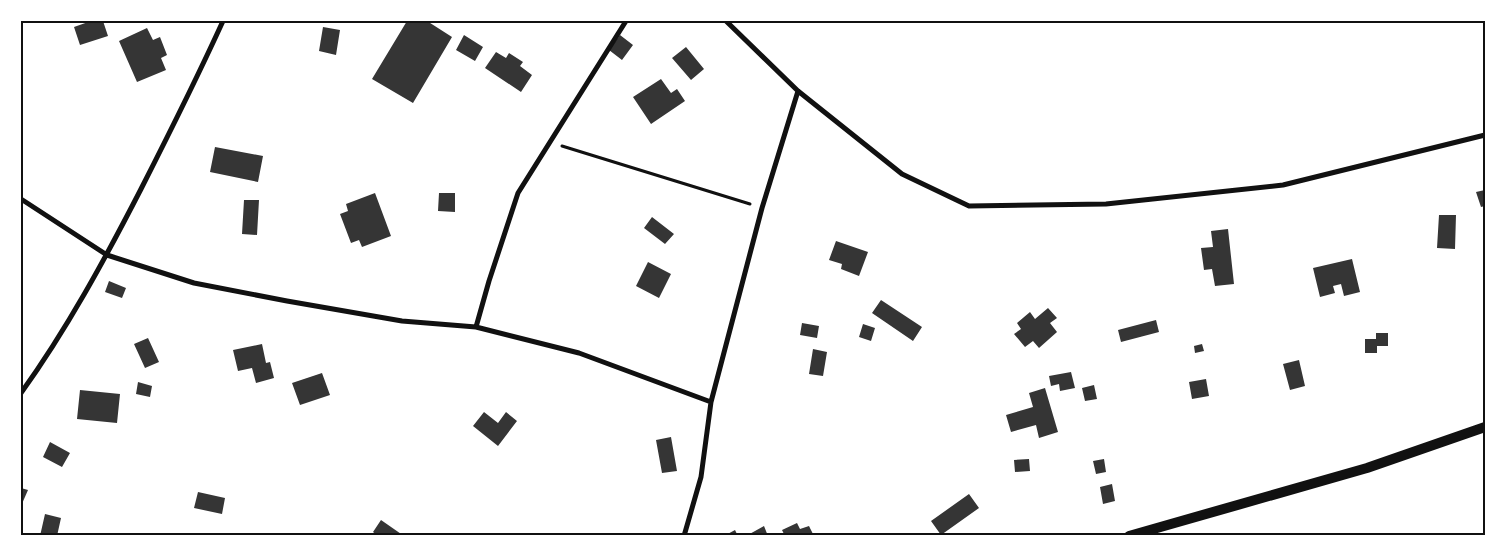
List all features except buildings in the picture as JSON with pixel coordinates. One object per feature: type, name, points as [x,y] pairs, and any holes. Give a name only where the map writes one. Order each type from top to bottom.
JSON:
[{"type":"main road","points":[[1129,536],[1367,468],[1485,427]]},
{"type":"street","points":[[21,393],[49,355],[107,255],[193,88],[222,21]]},
{"type":"street","points":[[476,327],[518,193],[626,21]]},
{"type":"street","points":[[726,21],[798,91],[902,174],[969,206],[1106,204],[1283,185],[1485,134]]},
{"type":"street","points":[[684,536],[701,477],[711,402],[762,208],[798,91]]},
{"type":"street","points":[[21,199],[107,255],[194,283],[402,321],[476,327],[579,353],[711,402]]},
{"type":"path","points":[[549,142],[762,208]]}]
